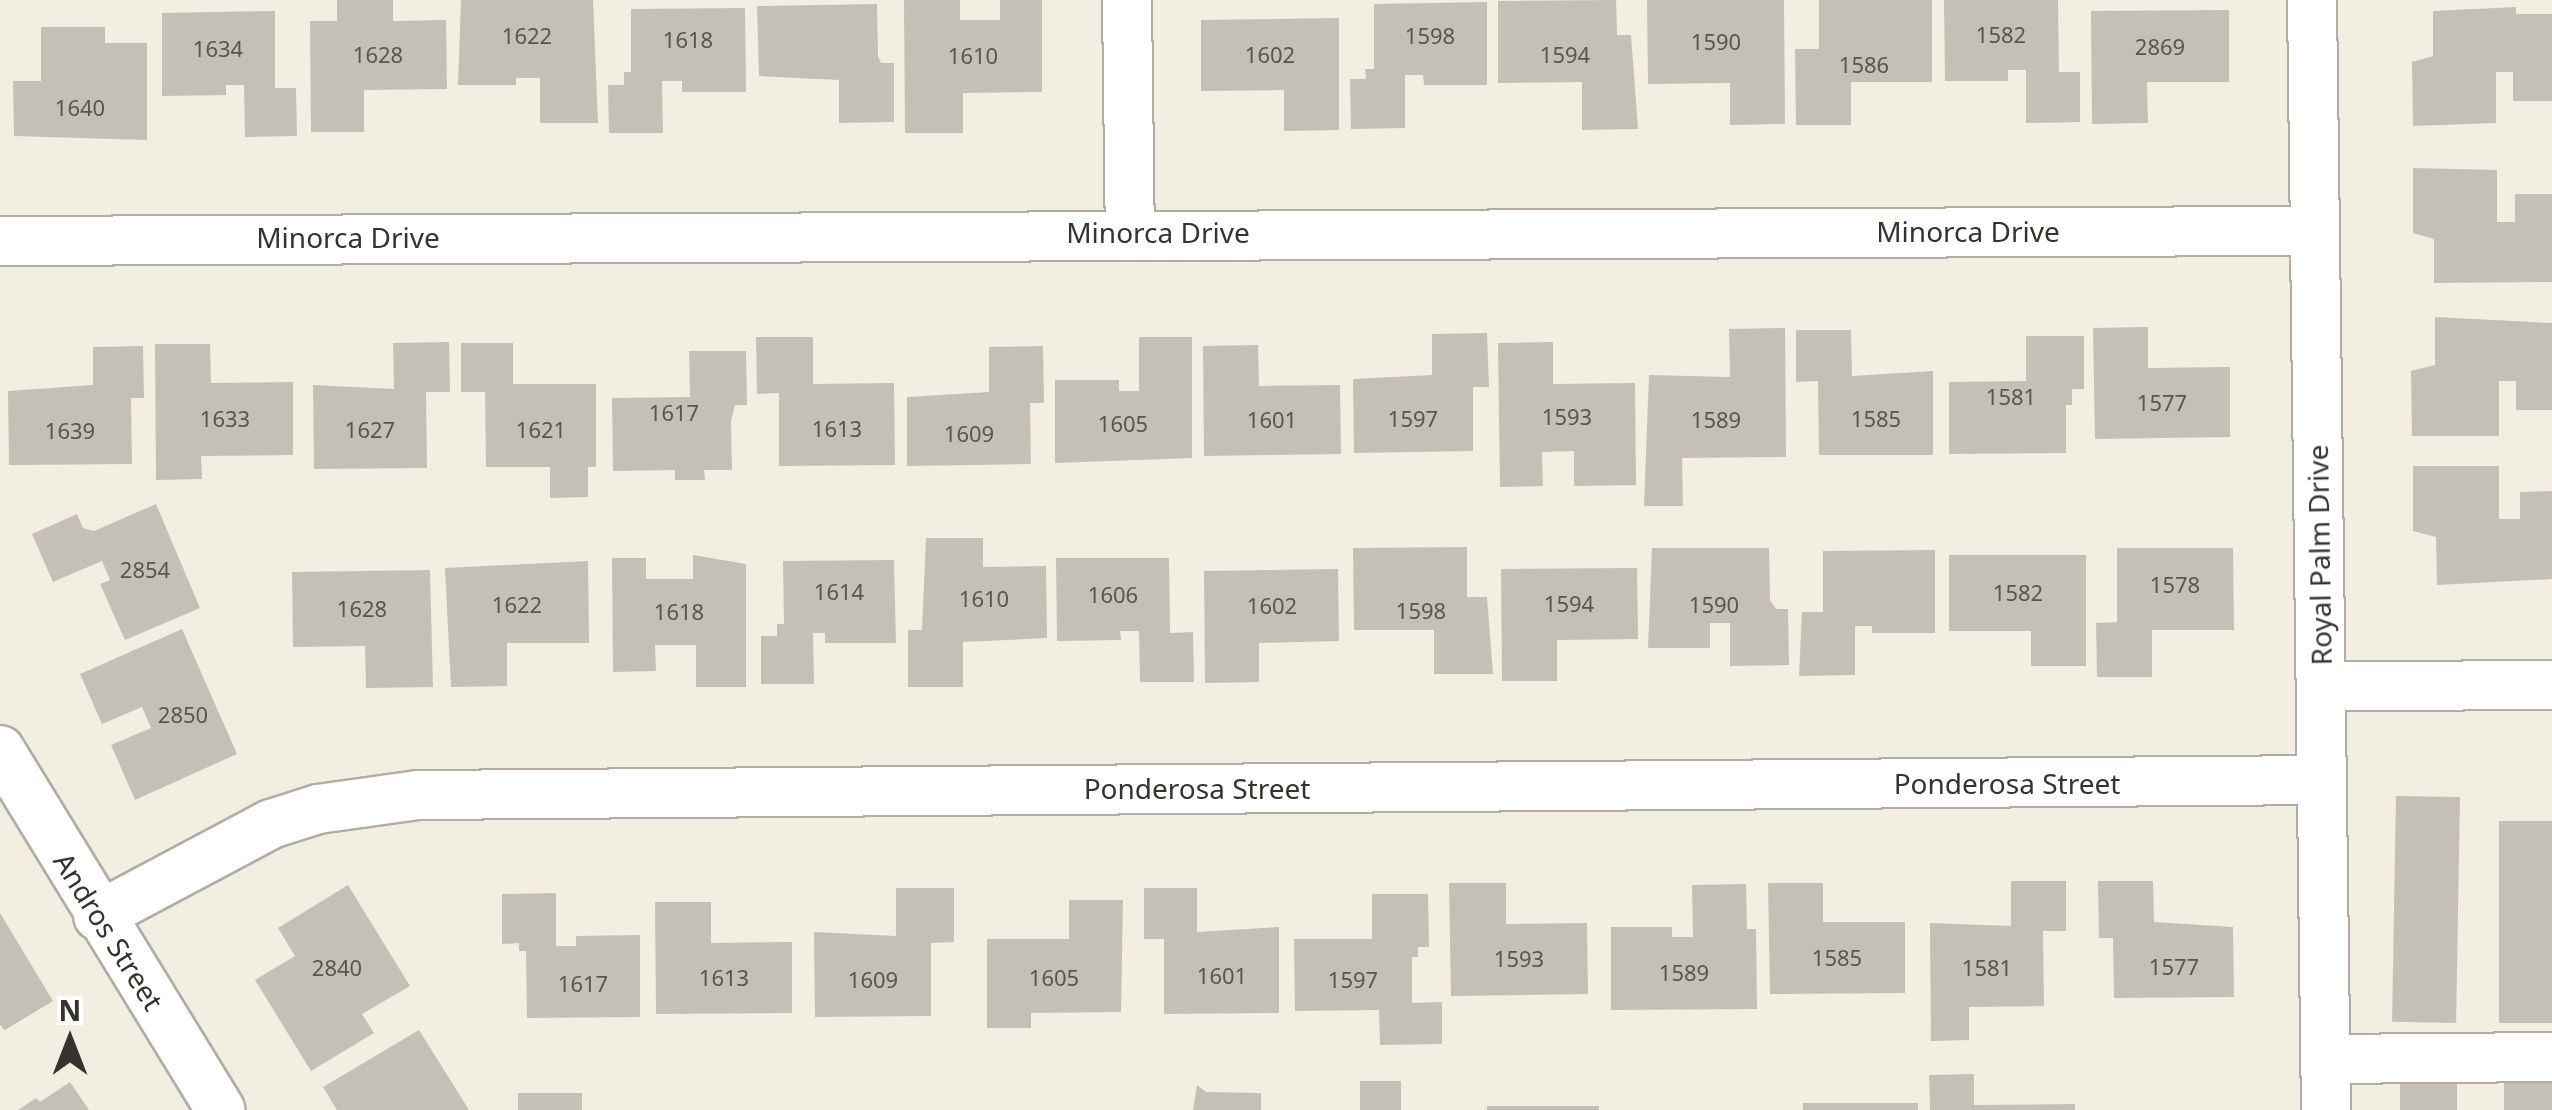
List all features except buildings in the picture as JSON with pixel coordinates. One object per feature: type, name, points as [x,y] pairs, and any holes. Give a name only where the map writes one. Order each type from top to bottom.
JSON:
[{"type":"street","points":[[1127,0],[1130,232]]},
{"type":"street","name":"Royal Palm Drive","points":[[2312,0],[2326,1110]]},
{"type":"street","name":"Minorca Drive","points":[[0,242],[1130,232],[2315,231]]},
{"type":"street","points":[[2321,686],[2552,685]]},
{"type":"street","name":"Andros Street","points":[[0,750],[98,916],[221,1110]]},
{"type":"street","name":"Ponderosa Street","points":[[98,916],[271,824],[318,809],[418,795],[2322,780]]},
{"type":"street","points":[[2326,1059],[2552,1057]]}]
